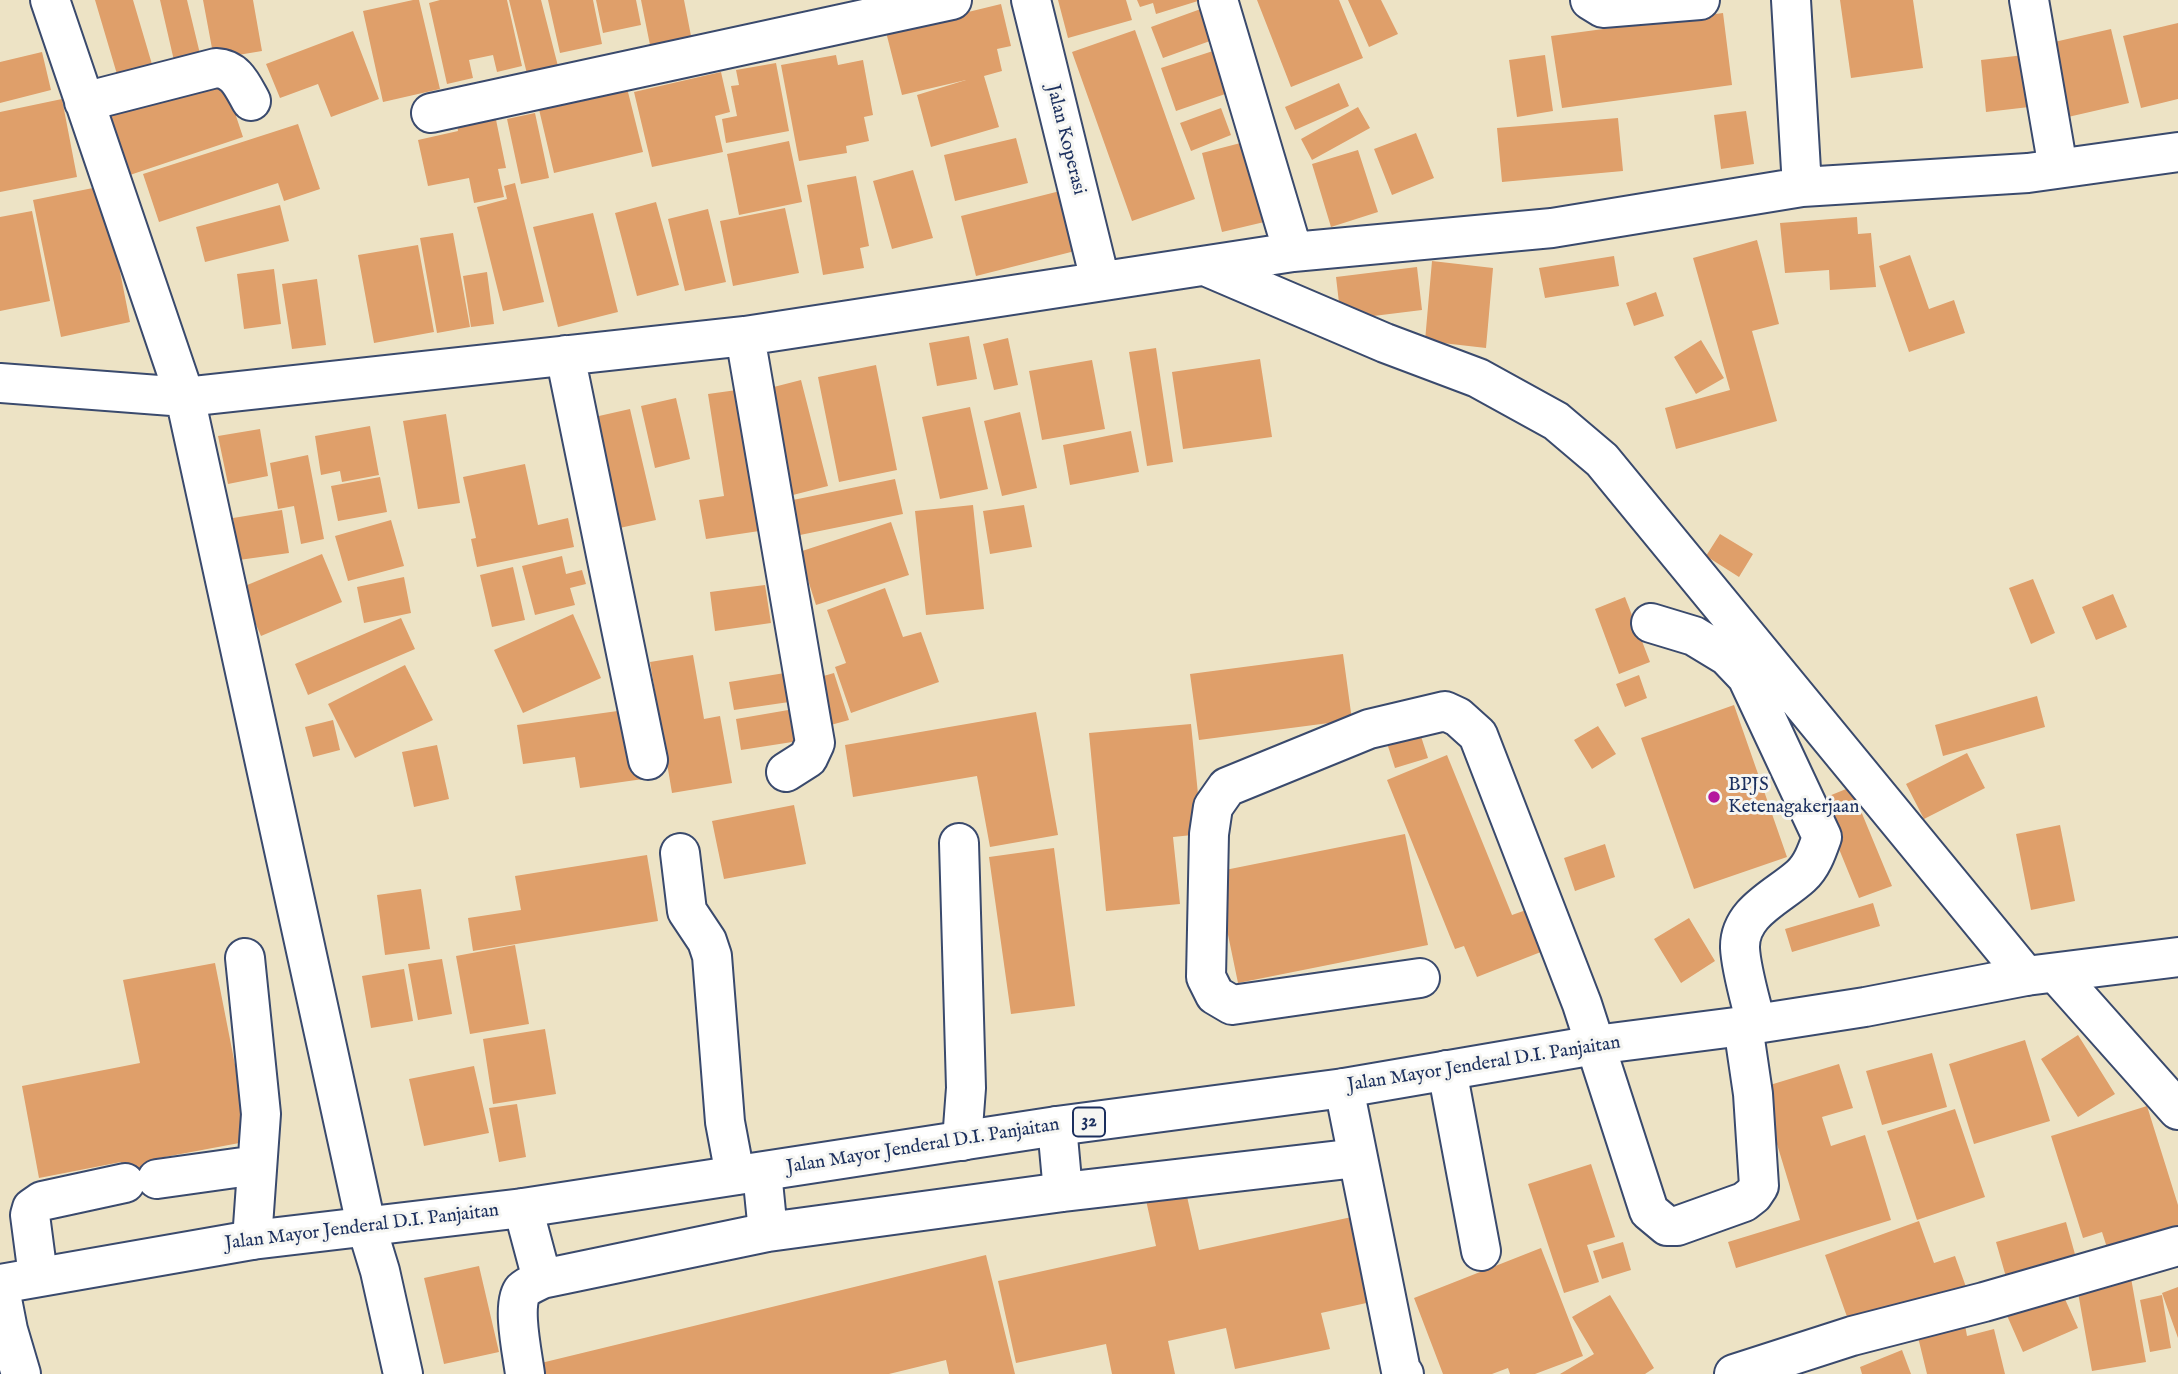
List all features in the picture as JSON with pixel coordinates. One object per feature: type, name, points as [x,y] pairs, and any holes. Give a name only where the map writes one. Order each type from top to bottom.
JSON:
[{"type":"main road","points":[[50,0],[185,397],[366,1225],[380,1271],[403,1374]]},
{"type":"main road","points":[[431,113],[952,0]]},
{"type":"main road","name":"Jalan Koperasi","points":[[1031,0],[1100,280]]},
{"type":"main road","points":[[1219,0],[1293,252]]},
{"type":"main road","points":[[1590,0],[1603,8],[1700,0]]},
{"type":"main road","points":[[1791,0],[1802,187]]},
{"type":"main road","points":[[2029,0],[2058,168]]},
{"type":"main road","points":[[84,102],[216,68],[225,68],[237,76],[251,101]]},
{"type":"main road","points":[[0,383],[185,397],[745,336],[1293,252],[1552,228],[1802,187],[2028,173],[2178,152]]},
{"type":"main road","points":[[1205,267],[1385,343],[1478,377],[1556,421],[1583,442],[2041,974],[2178,1110]]},
{"type":"main road","points":[[745,336],[815,743],[808,758],[786,772]]},
{"type":"main road","points":[[565,355],[648,760]]},
{"type":"main road","points":[[1420,978],[1232,1005],[1215,995],[1206,977],[1209,834],[1213,807],[1227,787],[1369,729],[1445,711],[1458,717],[1478,735],[1583,1004],[1650,1211],[1667,1226],[1677,1226],[1744,1202],[1759,1186],[1750,1025],[1740,948],[1743,929],[1754,912],[1804,874],[1822,837],[1747,677],[1727,656],[1694,636],[1651,623]]},
{"type":"main road","points":[[959,843],[966,1088],[962,1141]]},
{"type":"main road","points":[[680,853],[687,911],[707,942],[712,957],[725,1122],[748,1173],[768,1232]]},
{"type":"main road","name":"Jalan Mayor Jenderal D.I. Panjaitan","points":[[0,1284],[252,1240],[523,1208],[1057,1126],[1344,1088],[1595,1045],[1865,1007],[2041,974],[2178,957]]},
{"type":"main road","points":[[245,958],[261,1114],[252,1240]]},
{"type":"main road","points":[[1447,1070],[1481,1251]]},
{"type":"main road","points":[[1344,1088],[1395,1373]]},
{"type":"main road","points":[[1057,1126],[1063,1192]]},
{"type":"main road","points":[[526,1374],[519,1320],[520,1296],[525,1288],[542,1279],[768,1232],[1063,1192],[1357,1158]]},
{"type":"main road","points":[[38,1276],[30,1215],[32,1208],[42,1201],[141,1181],[257,1165]]},
{"type":"main road","points":[[523,1208],[542,1279]]},
{"type":"main road","points":[[1734,1374],[1852,1336],[1984,1302],[2178,1246]]},
{"type":"main road","points":[[0,1289],[21,1374]]},
{"type":"building","points":[[95,0],[133,0],[154,71],[119,81]]},
{"type":"building","points":[[160,0],[187,0],[201,58],[175,65]]},
{"type":"building","points":[[203,0],[253,0],[262,51],[214,59]]},
{"type":"building","points":[[419,0],[440,89],[383,102],[363,11]]},
{"type":"building","points":[[440,0],[507,0],[522,66],[497,72],[493,55],[469,60],[473,78],[447,84],[429,3]]},
{"type":"building","points":[[509,0],[541,0],[559,70],[528,78]]},
{"type":"building","points":[[548,0],[593,0],[602,44],[560,53]]},
{"type":"building","points":[[596,0],[636,0],[641,25],[603,33]]},
{"type":"building","points":[[641,0],[684,0],[692,41],[651,50]]},
{"type":"building","points":[[1058,0],[1126,0],[1132,20],[1068,38]]},
{"type":"building","points":[[1137,0],[1198,1],[1156,14],[1153,3],[1140,7]]},
{"type":"building","points":[[1257,0],[1339,0],[1363,58],[1291,87]]},
{"type":"building","points":[[1348,0],[1381,0],[1398,34],[1369,47]]},
{"type":"building","points":[[1840,0],[1913,0],[1923,68],[1851,78]]},
{"type":"building","points":[[1001,4],[1011,46],[997,49],[1002,71],[984,76],[999,127],[931,147],[917,95],[966,80],[902,95],[886,32]]},
{"type":"building","points":[[1209,6],[1221,37],[1163,58],[1151,27]]},
{"type":"building","points":[[1723,13],[1732,85],[1562,108],[1551,36]]},
{"type":"building","points":[[2178,23],[2178,99],[2141,108],[2123,36]]},
{"type":"building","points":[[2111,29],[2129,103],[2068,117],[2050,43]]},
{"type":"building","points":[[1135,30],[1195,199],[1132,221],[1072,52]]},
{"type":"building","points":[[353,31],[379,99],[331,117],[318,84],[280,98],[266,64]]},
{"type":"building","points":[[1216,50],[1231,92],[1176,111],[1161,68]]},
{"type":"building","points":[[42,52],[51,90],[0,103],[0,62]]},
{"type":"building","points":[[2033,54],[2038,106],[1986,112],[1981,60]]},
{"type":"building","points":[[836,55],[838,65],[863,60],[873,115],[864,117],[869,141],[846,146],[847,153],[799,161],[781,65]]},
{"type":"building","points":[[1545,55],[1553,111],[1517,117],[1509,60]]},
{"type":"building","points":[[776,63],[789,131],[726,143],[722,119],[737,116],[731,86],[739,85],[736,70]]},
{"type":"building","points":[[721,72],[730,112],[715,116],[723,152],[652,167],[634,92]]},
{"type":"building","points":[[227,73],[241,114],[236,116],[243,137],[118,179],[96,118]]},
{"type":"building","points":[[625,80],[643,152],[554,173],[537,101]]},
{"type":"building","points":[[1339,83],[1349,106],[1295,130],[1285,107]]},
{"type":"building","points":[[62,99],[77,177],[0,192],[0,112]]},
{"type":"building","points":[[1358,107],[1370,128],[1312,160],[1301,139]]},
{"type":"building","points":[[1221,108],[1231,135],[1191,151],[1180,123]]},
{"type":"building","points":[[494,110],[506,168],[498,169],[504,197],[474,203],[469,178],[428,186],[418,140],[458,131],[456,118]]},
{"type":"building","points":[[1746,111],[1754,164],[1721,169],[1714,115]]},
{"type":"building","points":[[535,113],[549,178],[521,184],[507,119]]},
{"type":"building","points":[[1618,118],[1623,171],[1502,182],[1497,128]]},
{"type":"building","points":[[298,124],[320,189],[284,201],[278,183],[159,222],[143,174]]},
{"type":"building","points":[[1416,133],[1434,178],[1392,195],[1374,149]]},
{"type":"building","points":[[1016,138],[1028,183],[955,201],[944,155]]},
{"type":"building","points":[[1256,139],[1277,219],[1222,232],[1202,153]]},
{"type":"building","points":[[789,141],[802,202],[739,215],[727,154]]},
{"type":"building","points":[[1358,150],[1378,212],[1331,227],[1312,164]]},
{"type":"building","points":[[913,170],[933,238],[892,249],[873,181]]},
{"type":"building","points":[[856,176],[869,246],[860,248],[864,268],[823,275],[807,185]]},
{"type":"building","points":[[515,183],[544,302],[503,311],[477,207],[507,199],[504,186]]},
{"type":"building","points":[[103,186],[130,322],[61,337],[33,200]]},
{"type":"building","points":[[1064,190],[1079,250],[976,276],[961,216]]},
{"type":"building","points":[[656,202],[679,285],[637,296],[615,213]]},
{"type":"building","points":[[280,205],[289,241],[205,262],[196,227]]},
{"type":"building","points":[[785,208],[799,273],[733,286],[720,221]]},
{"type":"building","points":[[708,209],[726,282],[685,291],[668,219]]},
{"type":"building","points":[[32,211],[50,301],[0,311],[0,217]]},
{"type":"building","points":[[593,213],[618,312],[558,327],[533,227]]},
{"type":"building","points":[[1857,217],[1858,234],[1871,233],[1876,287],[1830,290],[1829,270],[1785,273],[1780,223]]},
{"type":"building","points":[[453,233],[470,327],[437,333],[420,238]]},
{"type":"building","points":[[1757,240],[1779,324],[1752,331],[1777,421],[1676,449],[1665,408],[1730,390],[1693,258]]},
{"type":"building","points":[[418,245],[434,332],[374,343],[358,255]]},
{"type":"building","points":[[1910,255],[1929,309],[1954,300],[1965,333],[1909,352],[1879,266]]},
{"type":"building","points":[[1614,256],[1619,286],[1545,298],[1539,268]]},
{"type":"building","points":[[1432,261],[1493,268],[1486,348],[1425,341]]},
{"type":"building","points":[[1417,267],[1422,310],[1341,320],[1336,277]]},
{"type":"building","points":[[274,269],[281,324],[244,329],[237,274]]},
{"type":"building","points":[[487,272],[494,324],[471,327],[463,276]]},
{"type":"building","points":[[317,279],[326,345],[292,349],[282,284]]},
{"type":"building","points":[[1656,292],[1664,316],[1634,326],[1626,303]]},
{"type":"building","points":[[969,336],[977,379],[937,386],[929,343]]},
{"type":"building","points":[[1008,338],[1018,385],[994,390],[983,344]]},
{"type":"building","points":[[1701,340],[1724,378],[1696,394],[1674,357]]},
{"type":"building","points":[[1156,348],[1173,462],[1147,466],[1129,352]]},
{"type":"building","points":[[1260,359],[1272,437],[1183,449],[1172,372]]},
{"type":"building","points":[[1092,360],[1105,429],[1042,440],[1029,371]]},
{"type":"building","points":[[876,365],[897,470],[839,482],[818,377]]},
{"type":"building","points":[[801,380],[828,486],[789,496],[762,390]]},
{"type":"building","points":[[744,389],[766,530],[706,539],[699,500],[724,496],[708,394]]},
{"type":"building","points":[[676,398],[690,459],[655,468],[641,406]]},
{"type":"building","points":[[970,407],[988,489],[940,499],[922,417]]},
{"type":"building","points":[[630,409],[656,520],[615,529],[590,418]]},
{"type":"building","points":[[1020,412],[1037,488],[1002,496],[984,421]]},
{"type":"building","points":[[446,414],[460,503],[418,509],[403,421]]},
{"type":"building","points":[[370,426],[379,475],[342,482],[340,471],[321,475],[315,436]]},
{"type":"building","points":[[260,429],[268,476],[228,484],[218,436]]},
{"type":"building","points":[[1131,431],[1139,472],[1070,485],[1063,445]]},
{"type":"building","points":[[308,455],[324,539],[301,544],[294,506],[278,509],[270,463]]},
{"type":"building","points":[[525,464],[538,525],[568,518],[574,547],[477,567],[471,539],[476,538],[463,477]]},
{"type":"building","points":[[380,477],[387,512],[338,521],[331,486]]},
{"type":"building","points":[[895,479],[903,514],[800,535],[793,500]]},
{"type":"building","points":[[973,505],[984,609],[926,615],[915,511]]},
{"type":"building","points":[[1024,505],[1032,547],[990,554],[983,511]]},
{"type":"building","points":[[282,510],[289,553],[239,560],[233,518]]},
{"type":"building","points":[[391,520],[404,566],[348,581],[335,536]]},
{"type":"building","points":[[891,522],[909,575],[816,605],[799,552]]},
{"type":"building","points":[[1720,534],[1753,554],[1739,577],[1706,556]]},
{"type":"building","points":[[322,554],[342,602],[261,636],[240,588]]},
{"type":"building","points":[[562,556],[566,574],[582,570],[586,584],[570,588],[575,605],[535,615],[522,566]]},
{"type":"building","points":[[513,567],[525,620],[492,627],[480,575]]},
{"type":"building","points":[[404,577],[411,613],[364,623],[357,587]]},
{"type":"building","points":[[2033,579],[2055,633],[2031,644],[2009,588]]},
{"type":"building","points":[[765,585],[771,623],[715,631],[710,592]]},
{"type":"building","points":[[885,588],[903,637],[921,632],[939,682],[851,713],[835,667],[846,663],[827,610]]},
{"type":"building","points":[[2113,594],[2127,627],[2096,640],[2082,607]]},
{"type":"building","points":[[1625,597],[1650,662],[1619,674],[1595,609]]},
{"type":"building","points":[[573,614],[601,678],[523,713],[494,650]]},
{"type":"building","points":[[401,618],[415,649],[308,695],[295,664]]},
{"type":"building","points":[[1343,654],[1352,720],[1199,740],[1190,674]]},
{"type":"building","points":[[693,655],[704,719],[720,716],[732,783],[672,793],[650,662]]},
{"type":"building","points":[[405,665],[433,720],[355,758],[328,704]]},
{"type":"building","points":[[791,672],[796,701],[734,710],[729,682]]},
{"type":"building","points":[[834,673],[849,720],[827,726],[813,679]]},
{"type":"building","points":[[1639,675],[1647,698],[1625,707],[1616,684]]},
{"type":"building","points":[[2037,696],[2045,727],[1943,756],[1935,725]]},
{"type":"building","name":"BPJS Ketenagakerjaan","points":[[1734,705],[1787,857],[1694,889],[1641,738]]},
{"type":"building","points":[[800,708],[805,740],[741,750],[736,719]]},
{"type":"building","points":[[632,709],[643,779],[580,788],[575,757],[523,764],[517,725]]},
{"type":"building","points":[[1036,712],[1058,835],[990,847],[977,776],[853,797],[845,745]]},
{"type":"building","points":[[333,720],[340,750],[313,757],[305,727]]},
{"type":"building","points":[[1191,724],[1202,834],[1173,837],[1180,904],[1106,911],[1089,733]]},
{"type":"building","points":[[1598,726],[1616,754],[1592,769],[1574,740]]},
{"type":"building","points":[[1418,727],[1428,758],[1395,768],[1385,737]]},
{"type":"building","points":[[437,745],[449,799],[414,807],[402,752]]},
{"type":"building","points":[[1967,753],[1985,788],[1924,819],[1906,784]]},
{"type":"building","points":[[1447,755],[1512,915],[1529,909],[1546,950],[1477,977],[1464,946],[1455,949],[1387,780]]},
{"type":"building","points":[[1851,787],[1892,886],[1859,898],[1819,800]]},
{"type":"building","points":[[794,805],[806,864],[724,879],[712,821]]},
{"type":"building","points":[[2060,825],[2075,901],[2031,910],[2016,834]]},
{"type":"building","points":[[1405,834],[1428,945],[1238,983],[1215,872]]},
{"type":"building","points":[[1605,844],[1615,877],[1575,891],[1564,858]]},
{"type":"building","points":[[1054,848],[1075,1006],[1011,1014],[989,857]]},
{"type":"building","points":[[647,855],[658,921],[473,951],[468,918],[521,910],[515,876]]},
{"type":"building","points":[[421,889],[430,949],[385,955],[377,895]]},
{"type":"building","points":[[1873,903],[1880,926],[1792,952],[1785,929]]},
{"type":"building","points":[[1689,918],[1715,961],[1681,983],[1654,939]]},
{"type":"building","points":[[515,945],[529,1024],[470,1034],[456,956]]},
{"type":"building","points":[[442,959],[452,1014],[418,1020],[408,964]]},
{"type":"building","points":[[215,963],[250,1141],[154,1159],[160,1188],[128,1195],[121,1162],[39,1178],[22,1086],[140,1063],[123,980]]},
{"type":"building","points":[[404,969],[413,1021],[371,1028],[362,976]]},
{"type":"building","points":[[545,1029],[556,1094],[493,1104],[483,1039]]},
{"type":"building","points":[[2078,1035],[2115,1094],[2078,1117],[2041,1059]]},
{"type":"building","points":[[2025,1040],[2050,1121],[1974,1144],[1949,1064]]},
{"type":"building","points":[[1932,1053],[1947,1107],[1882,1125],[1866,1071]]},
{"type":"building","points":[[1839,1064],[1853,1108],[1822,1117],[1831,1146],[1865,1135],[1891,1220],[1736,1268],[1728,1242],[1800,1220],[1760,1088]]},
{"type":"building","points":[[474,1066],[489,1133],[424,1146],[409,1079]]},
{"type":"building","points":[[517,1104],[526,1157],[499,1162],[489,1108]]},
{"type":"building","points":[[2147,1106],[2178,1205],[2178,1236],[2110,1257],[2102,1232],[2083,1238],[2051,1136]]},
{"type":"building","points":[[1955,1109],[1985,1197],[1917,1220],[1887,1131]]},
{"type":"building","points":[[1591,1164],[1615,1237],[1587,1245],[1599,1282],[1564,1293],[1528,1184]]},
{"type":"building","points":[[1186,1192],[1199,1250],[1361,1215],[1380,1300],[1321,1313],[1330,1349],[1235,1369],[1226,1328],[1168,1341],[1175,1374],[1112,1374],[1106,1344],[1016,1363],[998,1281],[1156,1246],[1146,1200]]},
{"type":"building","points":[[1919,1221],[1934,1263],[1955,1256],[1966,1287],[1851,1328],[1825,1255]]},
{"type":"building","points":[[2066,1222],[2078,1265],[2008,1284],[1996,1242]]},
{"type":"building","points":[[1623,1242],[1631,1270],[1602,1279],[1593,1251]]},
{"type":"building","points":[[1541,1248],[1583,1356],[1535,1374],[1510,1374],[1508,1368],[1492,1374],[1443,1374],[1414,1298]]},
{"type":"building","points":[[986,1255],[1015,1374],[949,1374],[946,1360],[889,1374],[544,1374],[541,1363]]},
{"type":"building","points":[[479,1266],[499,1352],[444,1364],[424,1278]]},
{"type":"building","points":[[2131,1278],[2146,1362],[2092,1371],[2077,1287]]},
{"type":"building","points":[[2178,1287],[2178,1338],[2162,1293]]},
{"type":"building","points":[[2060,1288],[2078,1328],[2023,1352],[2005,1311]]},
{"type":"building","points":[[1610,1295],[1654,1368],[1645,1374],[1560,1374],[1594,1354],[1572,1317]]},
{"type":"building","points":[[2162,1295],[2171,1348],[2150,1352],[2140,1300]]},
{"type":"building","points":[[1963,1314],[1967,1336],[1994,1329],[2005,1374],[1927,1374],[1915,1325]]},
{"type":"building","points":[[1902,1350],[1911,1374],[1862,1374],[1860,1367]]},
{"type":"place","name":"BPJS Ketenagakerjaan","points":[[1714,797]]}]
